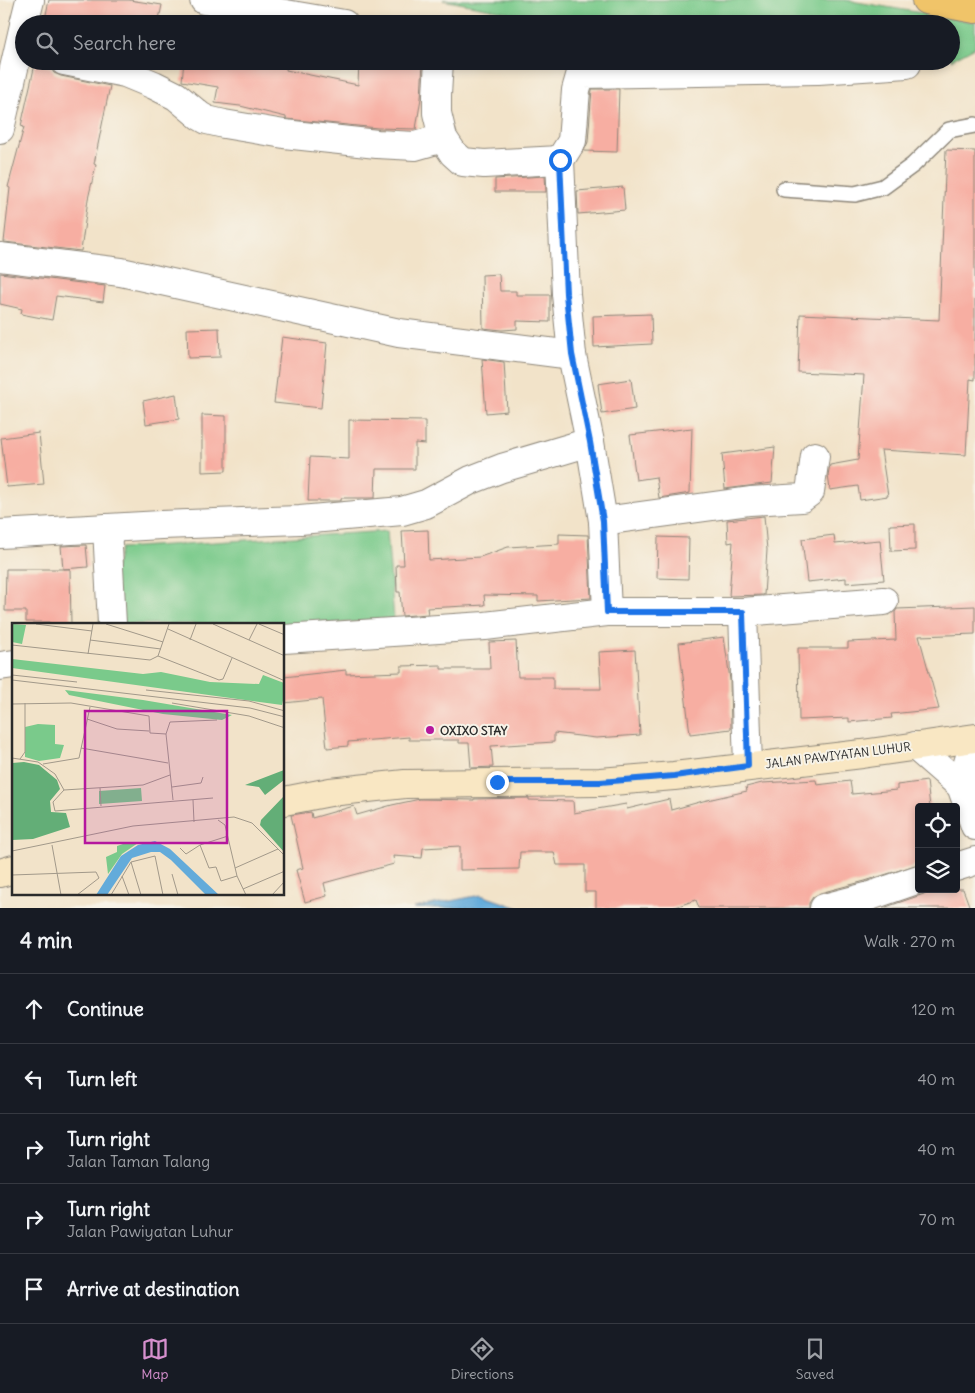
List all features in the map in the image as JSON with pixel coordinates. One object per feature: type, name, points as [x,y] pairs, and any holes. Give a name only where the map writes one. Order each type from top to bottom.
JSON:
[{"type":"highway","points":[[926,0],[975,9]]},
{"type":"main road","name":"JALAN PAWIYATAN LUHUR","points":[[285,801],[330,792],[405,784],[600,782],[674,776],[975,739]]},
{"type":"street","points":[[26,15],[30,0]]},
{"type":"street","points":[[204,0],[292,15]]},
{"type":"street","points":[[0,129],[16,70]]},
{"type":"street","points":[[106,70],[125,74],[154,85],[176,96],[200,116],[224,124],[284,134],[377,144],[416,146],[443,138]]},
{"type":"street","points":[[439,70],[436,95],[437,113],[443,138],[453,153],[463,162],[484,164],[560,160]]},
{"type":"street","points":[[607,612],[603,521],[590,442],[572,354],[566,294],[560,160],[572,141],[576,90],[580,76],[584,74],[818,70]]},
{"type":"street","points":[[0,257],[121,272],[398,333],[572,354]]},
{"type":"street","points":[[0,534],[300,520],[402,511],[426,504],[471,480],[502,468],[590,442]]},
{"type":"street","points":[[603,521],[750,501],[802,498],[810,492],[815,456]]},
{"type":"street","points":[[107,528],[112,623]]},
{"type":"street","points":[[285,639],[484,626],[607,612],[743,612],[884,601]]},
{"type":"street","points":[[743,612],[748,766]]},
{"type":"street","points":[[961,786],[975,739]]},
{"type":"street","points":[[915,746],[961,786],[975,826]]},
{"type":"street","points":[[960,866],[975,861]]},
{"type":"street","points":[[824,908],[870,896],[915,880]]},
{"type":"lane","points":[[784,189],[855,194],[883,187],[912,164],[948,130],[975,125]]},
{"type":"green space","points":[[443,0],[845,0],[934,15],[523,15]]},
{"type":"green space","points":[[960,19],[975,22],[975,47],[960,55]]},
{"type":"green space","points":[[387,531],[394,619],[285,627],[285,623],[99,623],[121,548]]},
{"type":"water","points":[[481,895],[519,908],[414,908]]},
{"type":"building","points":[[49,0],[129,0],[162,5],[160,15],[46,15]]},
{"type":"building","points":[[34,70],[52,70],[61,76],[110,86],[94,164],[96,165],[88,199],[81,251],[4,242],[10,188],[8,187],[24,127],[21,126]]},
{"type":"building","points":[[183,70],[286,70],[358,85],[359,70],[423,70],[421,98],[416,129],[378,128],[286,119],[286,117],[240,106],[215,103],[218,87],[182,81]]},
{"type":"building","points":[[592,89],[619,89],[617,152],[584,151],[588,142]]},
{"type":"building","points":[[946,150],[975,151],[975,380],[970,379],[966,455],[881,450],[888,496],[860,500],[858,486],[830,490],[828,475],[830,465],[858,460],[864,375],[798,372],[800,314],[939,320]]},
{"type":"building","points":[[545,176],[546,192],[495,192],[495,179]]},
{"type":"building","points":[[623,187],[625,210],[578,214],[577,191]]},
{"type":"building","points":[[0,273],[105,286],[103,302],[56,296],[52,320],[21,314],[22,309],[0,304]]},
{"type":"building","points":[[499,274],[500,291],[516,291],[516,295],[550,295],[550,322],[517,321],[517,329],[483,328],[482,275]]},
{"type":"building","points":[[651,314],[652,344],[594,347],[593,316]]},
{"type":"building","points":[[219,328],[220,357],[188,358],[187,329]]},
{"type":"building","points":[[282,337],[327,343],[321,408],[274,403]]},
{"type":"building","points":[[482,359],[504,362],[507,411],[486,413]]},
{"type":"building","points":[[631,379],[635,409],[602,414],[598,384]]},
{"type":"building","points":[[176,394],[179,419],[146,424],[143,401]]},
{"type":"building","points":[[202,415],[226,416],[226,471],[202,472]]},
{"type":"building","points":[[349,420],[425,421],[425,444],[415,443],[415,469],[376,469],[375,498],[341,498],[341,501],[308,501],[310,457],[349,459]]},
{"type":"building","points":[[692,428],[690,493],[659,498],[656,477],[636,480],[630,435]]},
{"type":"building","points":[[39,433],[44,484],[7,487],[1,438]]},
{"type":"building","points":[[775,447],[772,483],[725,489],[722,454]]},
{"type":"building","points":[[764,516],[767,550],[764,595],[729,596],[733,542],[728,543],[727,520]]},
{"type":"building","points":[[915,524],[915,550],[891,551],[890,525]]},
{"type":"building","points":[[428,530],[429,560],[480,557],[508,547],[559,544],[559,534],[588,535],[591,598],[538,601],[538,596],[484,595],[485,605],[427,608],[428,614],[402,616],[400,592],[397,592],[396,565],[404,565],[402,531]]},
{"type":"building","points":[[834,535],[835,544],[880,540],[884,580],[846,583],[846,578],[807,582],[802,539]]},
{"type":"building","points":[[658,537],[689,538],[688,579],[657,578]]},
{"type":"building","points":[[86,545],[88,567],[63,569],[61,546]]},
{"type":"building","points":[[6,569],[70,569],[71,623],[26,622],[26,611],[5,611]]},
{"type":"building","points":[[975,606],[975,634],[919,636],[939,709],[891,714],[892,718],[849,722],[849,718],[799,720],[798,648],[848,648],[848,642],[896,640],[895,612],[897,609]]},
{"type":"building","points":[[724,637],[730,680],[731,729],[690,734],[679,643]]},
{"type":"building","points":[[516,641],[518,677],[553,677],[553,689],[601,689],[599,652],[635,650],[640,735],[596,738],[554,733],[554,742],[491,746],[493,767],[471,768],[469,743],[459,743],[459,740],[409,740],[409,737],[348,742],[348,746],[327,748],[322,699],[285,703],[285,677],[346,670],[346,674],[401,672],[401,666],[441,665],[441,669],[490,669],[489,642]]},
{"type":"building","points":[[816,780],[817,785],[850,781],[852,794],[897,790],[897,785],[927,781],[930,803],[915,803],[915,865],[820,893],[813,897],[809,903],[809,908],[699,908],[696,900],[672,908],[596,908],[596,892],[585,892],[585,865],[557,865],[554,852],[520,852],[519,869],[460,870],[460,846],[423,848],[422,858],[393,856],[394,864],[324,883],[327,896],[305,902],[296,870],[303,868],[291,815],[311,812],[312,818],[354,806],[357,815],[420,799],[529,798],[529,800],[573,801],[574,813],[626,804],[627,809],[669,799],[671,810],[747,791],[746,787],[762,783]]},
{"type":"building","points":[[960,889],[963,889],[970,908],[883,908],[924,894],[960,893]]},
{"type":"place","name":"OXIXO STAY","points":[[430,730]]},
{"type":"route","points":[[497,782],[600,782],[674,776],[748,766],[743,612],[607,612],[603,521],[590,442],[572,354],[566,294],[560,160]]}]
